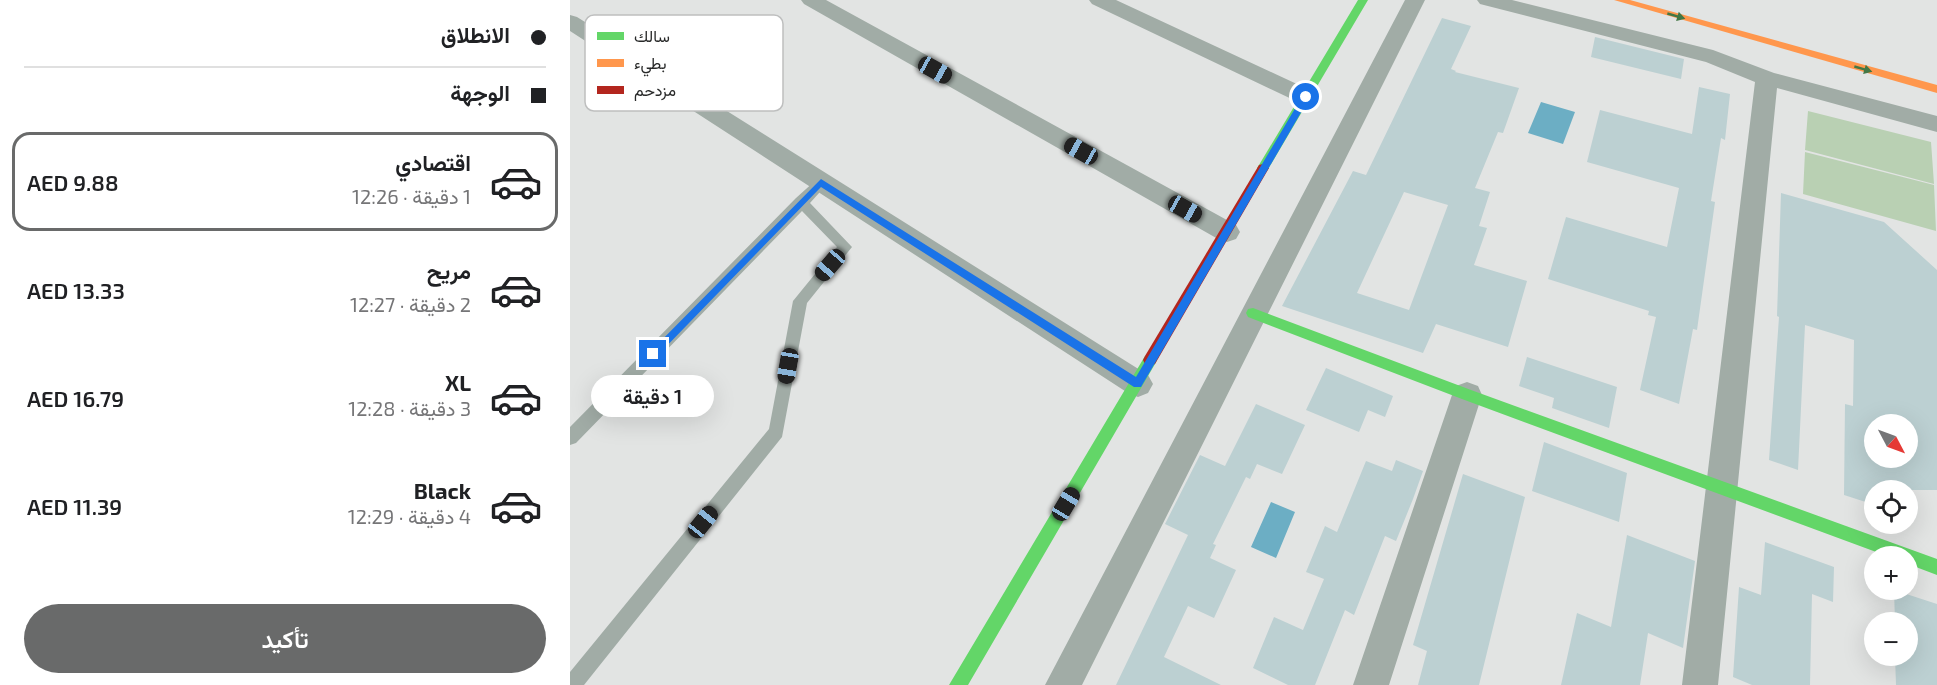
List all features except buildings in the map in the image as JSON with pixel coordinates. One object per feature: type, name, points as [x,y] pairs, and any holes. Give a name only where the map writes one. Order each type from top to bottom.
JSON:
[{"type":"street","points":[[811,0],[1227,232]]},
{"type":"street","points":[[1099,0],[1306,97]]},
{"type":"street","points":[[958,685],[1363,0]]},
{"type":"street","points":[[1063,685],[1415,0]]},
{"type":"street","points":[[1487,0],[1713,57],[1767,78],[1937,124]]},
{"type":"street","points":[[1619,0],[1937,89]]},
{"type":"street","points":[[570,22],[585,32]]},
{"type":"street","points":[[1700,685],[1767,78]]},
{"type":"street","points":[[709,111],[1138,384]]},
{"type":"street","points":[[1253,312],[1467,395],[1937,567]]},
{"type":"street","points":[[1371,685],[1467,395]]},
{"type":"lane","points":[[570,438],[821,183]]},
{"type":"lane","points":[[572,685],[776,432],[800,301],[845,248],[801,202]]},
{"type":"green space","points":[[1808,111],[1931,142],[1934,184],[1805,150]]},
{"type":"green space","points":[[1805,152],[1934,185],[1936,231],[1803,194]]},
{"type":"water","points":[[1541,102],[1575,112],[1563,144],[1528,133]]},
{"type":"water","points":[[1271,502],[1295,512],[1276,558],[1251,547]]},
{"type":"traffic: fast","points":[[1263,168],[1363,0]]},
{"type":"traffic: fast","points":[[1253,313],[1467,395],[1937,567]]},
{"type":"traffic: fast","points":[[958,685],[1150,360]]},
{"type":"traffic: slow","points":[[1619,0],[1937,89]]},
{"type":"traffic: jam","points":[[1150,360],[1263,168]]},
{"type":"route","points":[[653,354],[821,183],[1138,384],[1306,97]]}]
